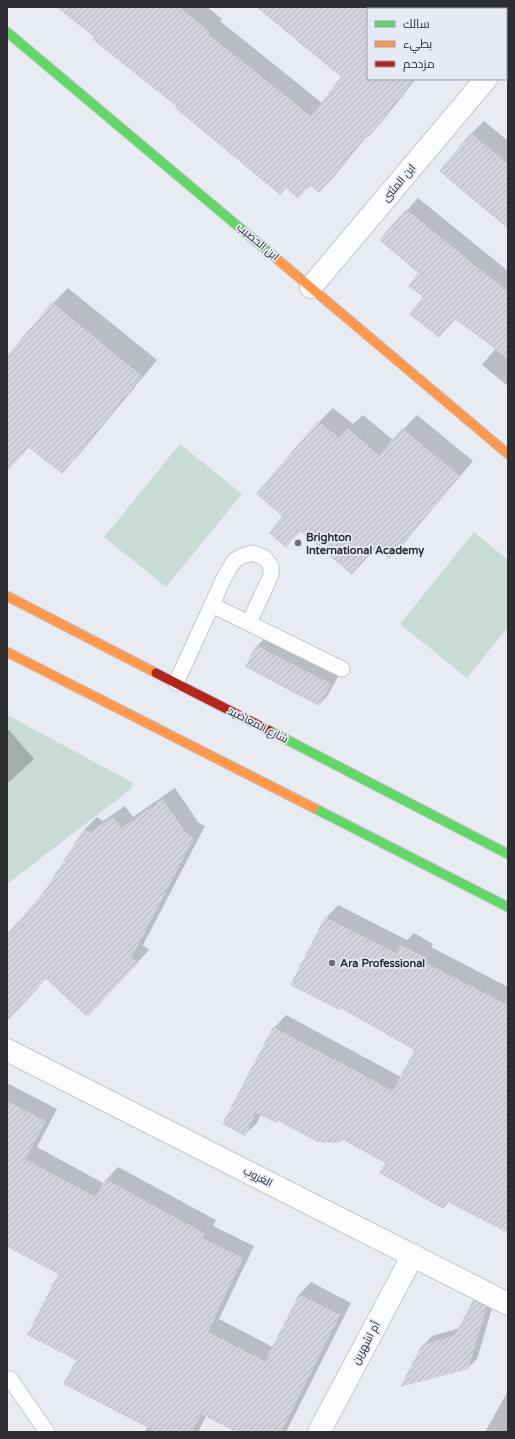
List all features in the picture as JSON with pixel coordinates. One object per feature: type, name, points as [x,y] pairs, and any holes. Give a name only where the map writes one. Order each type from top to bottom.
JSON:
[{"type":"street","name":"ابن الحصيب","points":[[7,32],[508,454]]},
{"type":"street","name":"ابن المثنى","points":[[311,287],[485,80]]},
{"type":"street","name":"شارع المعاضيد","points":[[7,596],[508,854]]},
{"type":"street","points":[[7,652],[508,907]]},
{"type":"street","name":"الغروب","points":[[7,1050],[508,1304]]},
{"type":"street","name":"أم اشهرين","points":[[319,1432],[413,1255]]},
{"type":"lane","points":[[176,683],[225,576],[234,561],[242,556],[253,553],[265,558],[271,566],[271,575],[249,623]]},
{"type":"lane","points":[[212,605],[342,669]]},
{"type":"lane","points":[[10,1380],[47,1432]]},
{"type":"green space","points":[[180,444],[242,494],[166,587],[104,537]]},
{"type":"green space","points":[[474,532],[508,560],[508,627],[467,678],[400,624]]},
{"type":"green space","points":[[7,715],[132,783],[131,789],[7,884]]},
{"type":"building","points":[[56,7],[179,7],[210,32],[208,34],[311,116],[341,77],[256,7],[368,7],[367,80],[413,80],[368,138],[366,136],[319,193],[309,185],[298,199],[286,188],[280,195],[175,108],[176,106],[92,39],[94,37]]},
{"type":"building","points":[[471,133],[508,164],[508,229],[439,171]]},
{"type":"building","points":[[406,209],[508,292],[508,359],[455,319],[439,338],[409,314],[423,297],[408,286],[418,273],[379,240]]},
{"type":"building","points":[[52,302],[142,376],[62,474],[28,447],[7,472],[7,356]]},
{"type":"building","points":[[318,421],[339,438],[348,428],[379,455],[402,428],[460,476],[389,559],[375,547],[352,575],[300,531],[286,548],[269,533],[282,516],[256,494]]},
{"type":"building","points":[[256,645],[331,684],[319,706],[245,667]]},
{"type":"building","points":[[163,799],[186,833],[194,838],[132,957],[138,963],[87,1017],[46,979],[7,1022],[7,934],[43,893],[84,829],[90,832],[113,817],[121,828]]},
{"type":"building","points":[[325,917],[396,953],[401,945],[422,956],[420,960],[508,1005],[508,1233],[447,1202],[443,1209],[379,1173],[385,1163],[343,1140],[337,1143],[317,1142],[277,1120],[276,1123],[256,1113],[245,1136],[222,1124],[273,1027],[393,1091],[414,1050],[340,1008],[339,1010],[290,985]]},
{"type":"building","points":[[7,1101],[46,1121],[25,1159],[96,1197],[105,1179],[204,1233],[202,1238],[243,1258],[208,1332],[265,1361],[299,1294],[340,1315],[281,1432],[236,1432],[201,1414],[192,1432],[156,1432],[63,1384],[76,1360],[27,1335],[58,1274],[7,1247]]},
{"type":"building","points":[[473,1300],[487,1307],[468,1369],[400,1387],[422,1345],[455,1335]]},
{"type":"traffic: fast","points":[[7,32],[277,259]]},
{"type":"traffic: fast","points":[[270,731],[508,854]]},
{"type":"traffic: fast","points":[[314,808],[508,907]]},
{"type":"traffic: slow","points":[[277,259],[508,454]]},
{"type":"traffic: slow","points":[[7,596],[156,673]]},
{"type":"traffic: slow","points":[[7,652],[314,808]]},
{"type":"traffic: jam","points":[[156,673],[270,731]]},
{"type":"place","name":"Brighton International Academy","points":[[298,543]]},
{"type":"place","name":"Ara Professional","points":[[332,963]]}]
